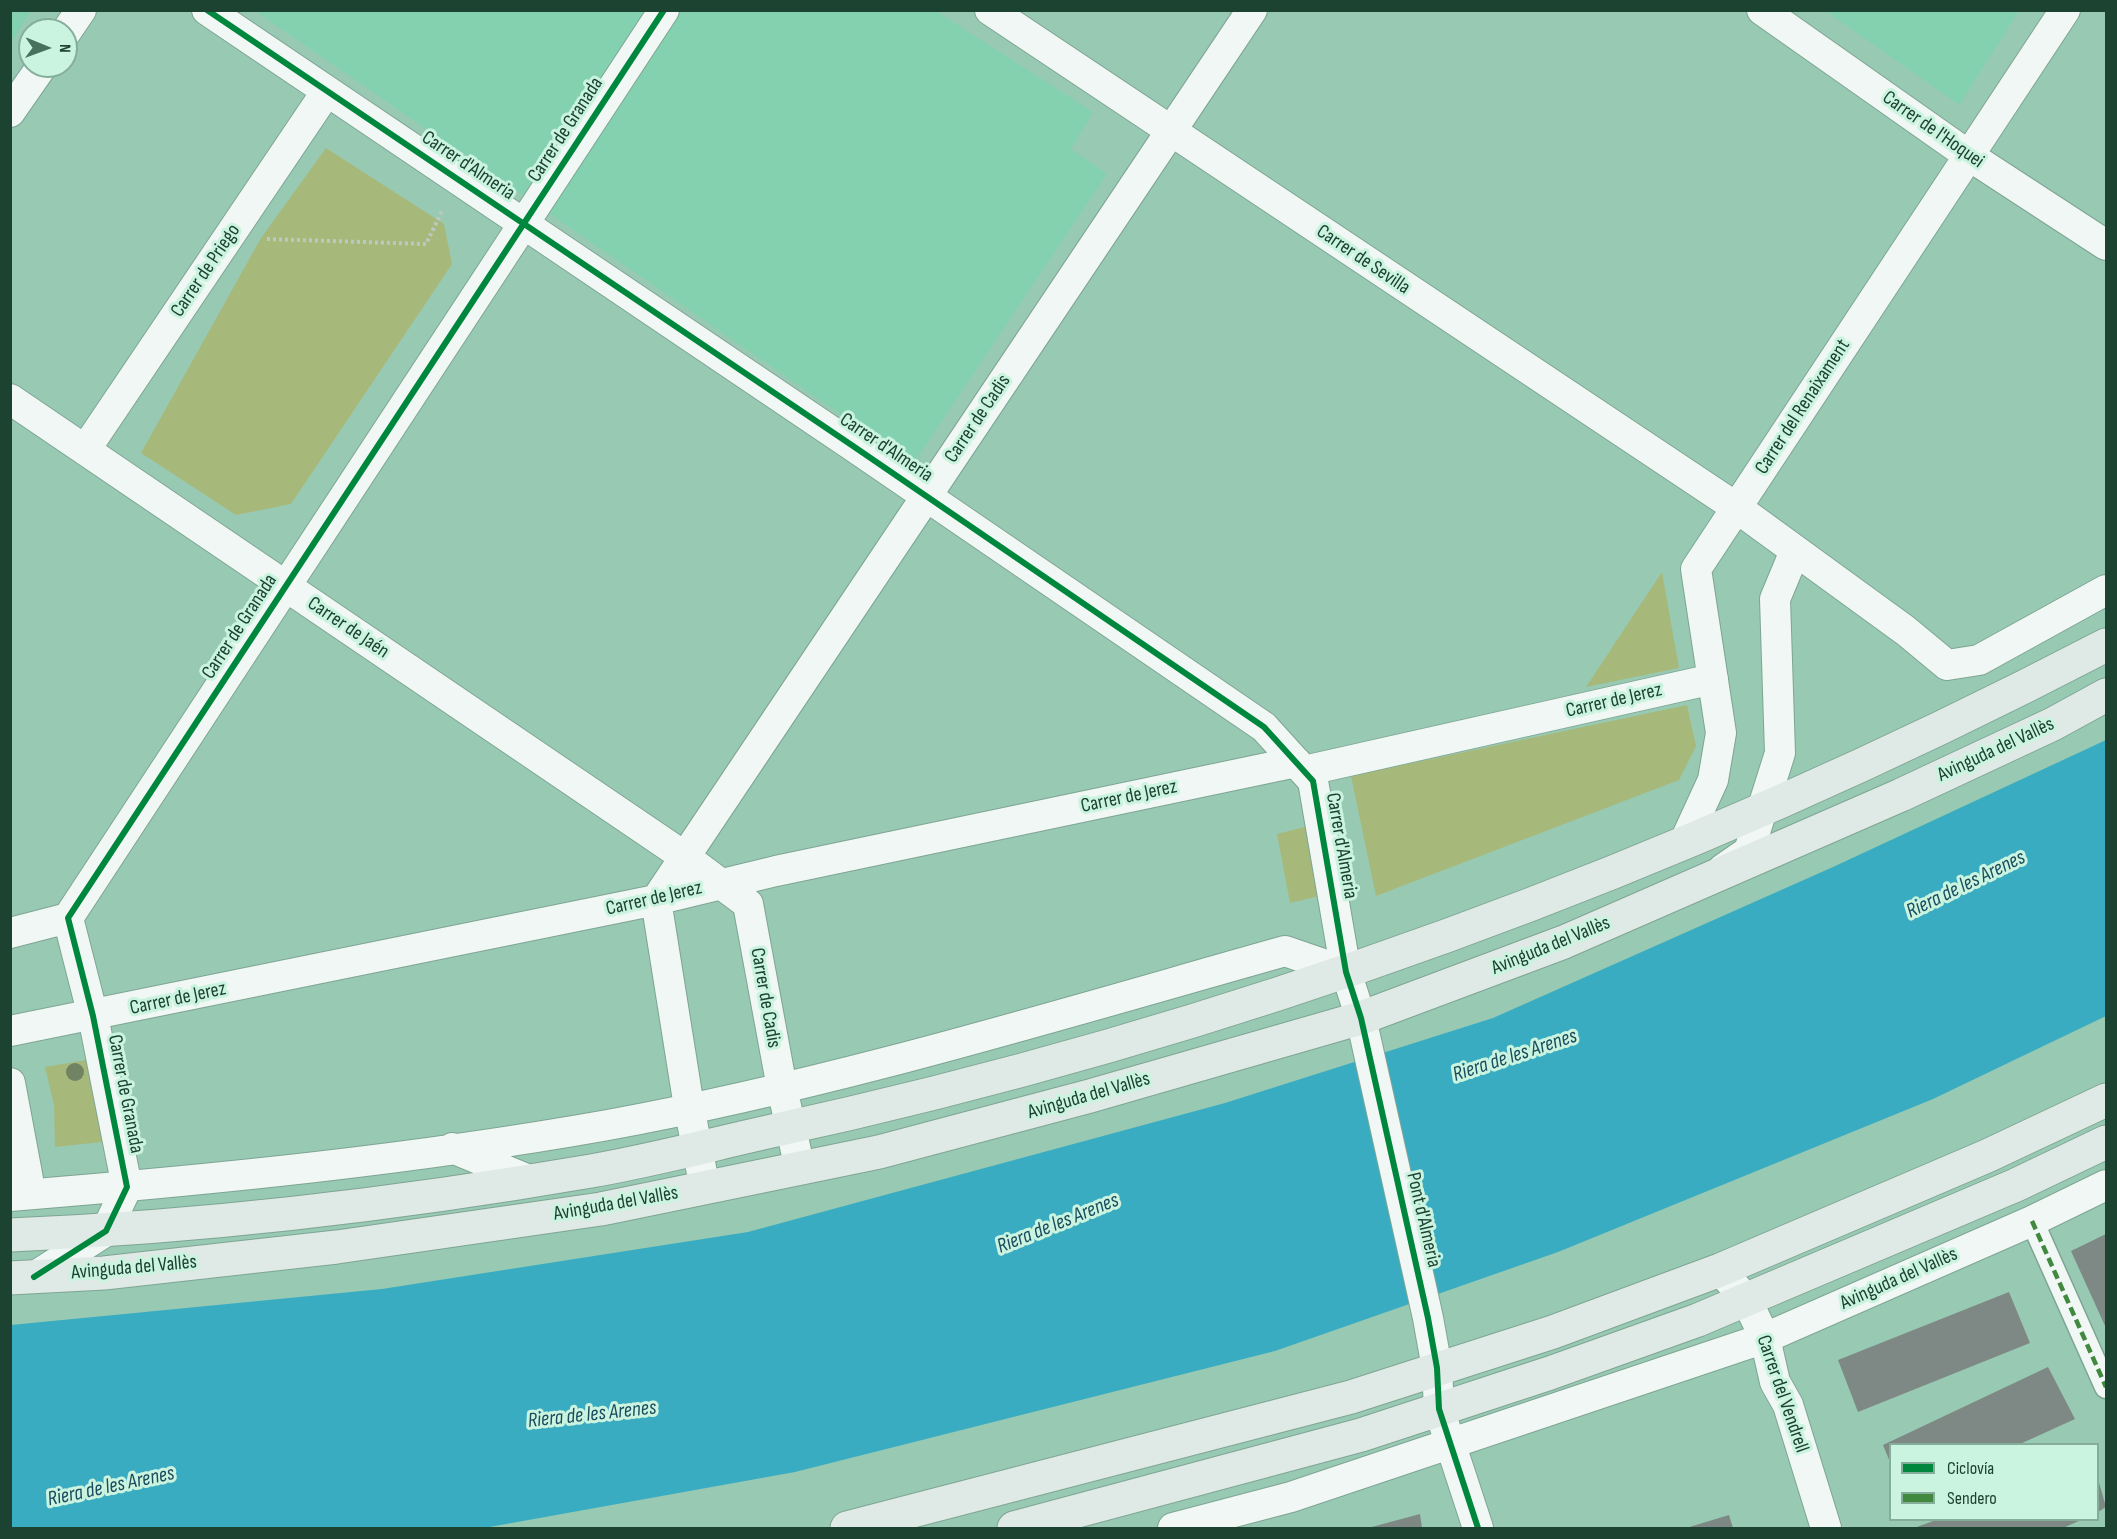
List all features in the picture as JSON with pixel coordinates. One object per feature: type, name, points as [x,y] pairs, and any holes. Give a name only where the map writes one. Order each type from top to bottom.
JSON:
[{"type":"main road","name":"Avinguda del Vallès","points":[[10,1235],[106,1231],[327,1210],[595,1171],[792,1127],[1074,1057],[1346,972],[1548,900],[1885,757],[2106,645]]},
{"type":"main road","name":"Avinguda del Vallès","points":[[22,1277],[104,1273],[337,1247],[602,1209],[879,1152],[1363,1029],[1901,795],[2053,724],[2106,695]]},
{"type":"main road","points":[[847,1528],[1351,1397],[1553,1332],[1720,1270],[1987,1156],[2106,1100]]},
{"type":"main road","name":"Avinguda del Vallès","points":[[1014,1528],[1361,1435],[1571,1365],[1698,1320],[2016,1185],[2106,1142]]},
{"type":"street","name":"Carrer d'Almeria","points":[[207,10],[927,496],[1264,727],[1313,781],[1346,972],[1363,1029]]},
{"type":"street","name":"Carrer de Granada","points":[[127,1187],[93,1016],[68,918],[664,10]]},
{"type":"street","name":"Carrer de Sevilla","points":[[990,10],[1737,508]]},
{"type":"street","name":"Carrer de Cadis","points":[[656,900],[1252,10]]},
{"type":"street","name":"Carrer de l'Hoquei","points":[[1762,10],[1968,155],[2106,245]]},
{"type":"street","name":"Carrer del Renaixament","points":[[1684,843],[1713,780],[1721,733],[1696,569],[2065,10]]},
{"type":"street","points":[[10,112],[34,78]]},
{"type":"street","name":"Carrer de Priego","points":[[86,450],[327,91]]},
{"type":"street","name":"Carrer de Jaén","points":[[10,399],[685,857]]},
{"type":"street","points":[[1737,508],[1906,631],[1947,665],[1979,660],[2106,590]]},
{"type":"street","points":[[1708,880],[1749,851],[1780,753],[1775,600],[1795,551]]},
{"type":"street","name":"Carrer de Jerez","points":[[10,1031],[656,900],[720,883],[1300,767],[1713,679]]},
{"type":"street","name":"Carrer de Cadis","points":[[685,857],[748,904],[782,1088],[800,1169]]},
{"type":"street","points":[[656,900],[689,1107],[705,1188]]},
{"type":"street","points":[[10,933],[68,918]]},
{"type":"street","points":[[10,1194],[182,1183],[452,1148],[609,1124],[858,1071],[1285,951],[1346,972]]},
{"type":"street","name":"Pont d'Almeria","points":[[1363,1029],[1428,1318],[1437,1368],[1439,1409],[1478,1528]]},
{"type":"street","points":[[10,1083],[28,1179],[10,1194]]},
{"type":"street","points":[[452,1148],[529,1180]]},
{"type":"street","name":"Avinguda del Vallès","points":[[1173,1528],[1291,1497],[1372,1468],[1450,1445],[1705,1356],[1765,1338],[2032,1221],[2106,1185]]},
{"type":"street","points":[[22,1277],[106,1231],[127,1187]]},
{"type":"street","points":[[2032,1221],[2106,1388]]},
{"type":"street","name":"Carrer del Vendrell","points":[[1720,1270],[1746,1299],[1765,1338],[1775,1382],[1788,1405],[1826,1528]]},
{"type":"path","points":[[261,238],[426,244],[443,208]]},
{"type":"shaded area","points":[[10,11],[31,11],[26,18],[18,18],[18,31],[11,42]]},
{"type":"shaded area","points":[[255,11],[936,11],[1093,112],[1071,149],[1107,174],[913,464]]},
{"type":"shaded area","points":[[1826,11],[2019,11],[1959,105]]},
{"type":"shaded area","points":[[326,148],[444,224],[452,264],[291,504],[236,515],[141,453],[261,238]]},
{"type":"shaded area","points":[[1662,572],[1679,668],[1586,687]]},
{"type":"shaded area","points":[[1687,705],[1696,746],[1679,780],[1376,896],[1351,776]]},
{"type":"shaded area","points":[[1305,827],[1319,896],[1290,903],[1277,834]]},
{"type":"shaded area","points":[[86,1060],[102,1142],[55,1147],[54,1105],[45,1067]]},
{"type":"water","name":"Riera de les Arenes","points":[[2106,740],[2106,1016],[1933,1099],[1558,1252],[1275,1351],[795,1472],[484,1528],[11,1528],[11,1325],[382,1289],[748,1232],[1225,1103],[1493,1018],[1833,867]]},
{"type":"building","points":[[2106,1234],[2106,1328],[2071,1251]]},
{"type":"building","points":[[2009,1292],[2030,1343],[1858,1412],[1838,1360]]},
{"type":"building","points":[[2048,1367],[2075,1419],[2022,1443],[1889,1443],[1889,1460],[1883,1445]]},
{"type":"building","points":[[2099,1482],[2106,1507],[2099,1511]]},
{"type":"building","points":[[1420,1514],[1422,1528],[1368,1528]]},
{"type":"building","points":[[1729,1515],[1733,1528],[1686,1528]]},
{"type":"building","points":[[1933,1521],[2079,1521],[2063,1528],[1914,1528]]},
{"type":"marked path","points":[[2032,1221],[2106,1387]]},
{"type":"cycle path","points":[[207,10],[853,446],[1264,727],[1313,781],[1346,972],[1361,1018],[1428,1318],[1437,1368],[1439,1409],[1478,1528]]},
{"type":"cycle path","points":[[34,1277],[106,1231],[127,1187],[93,1016],[68,918],[664,10]]}]
